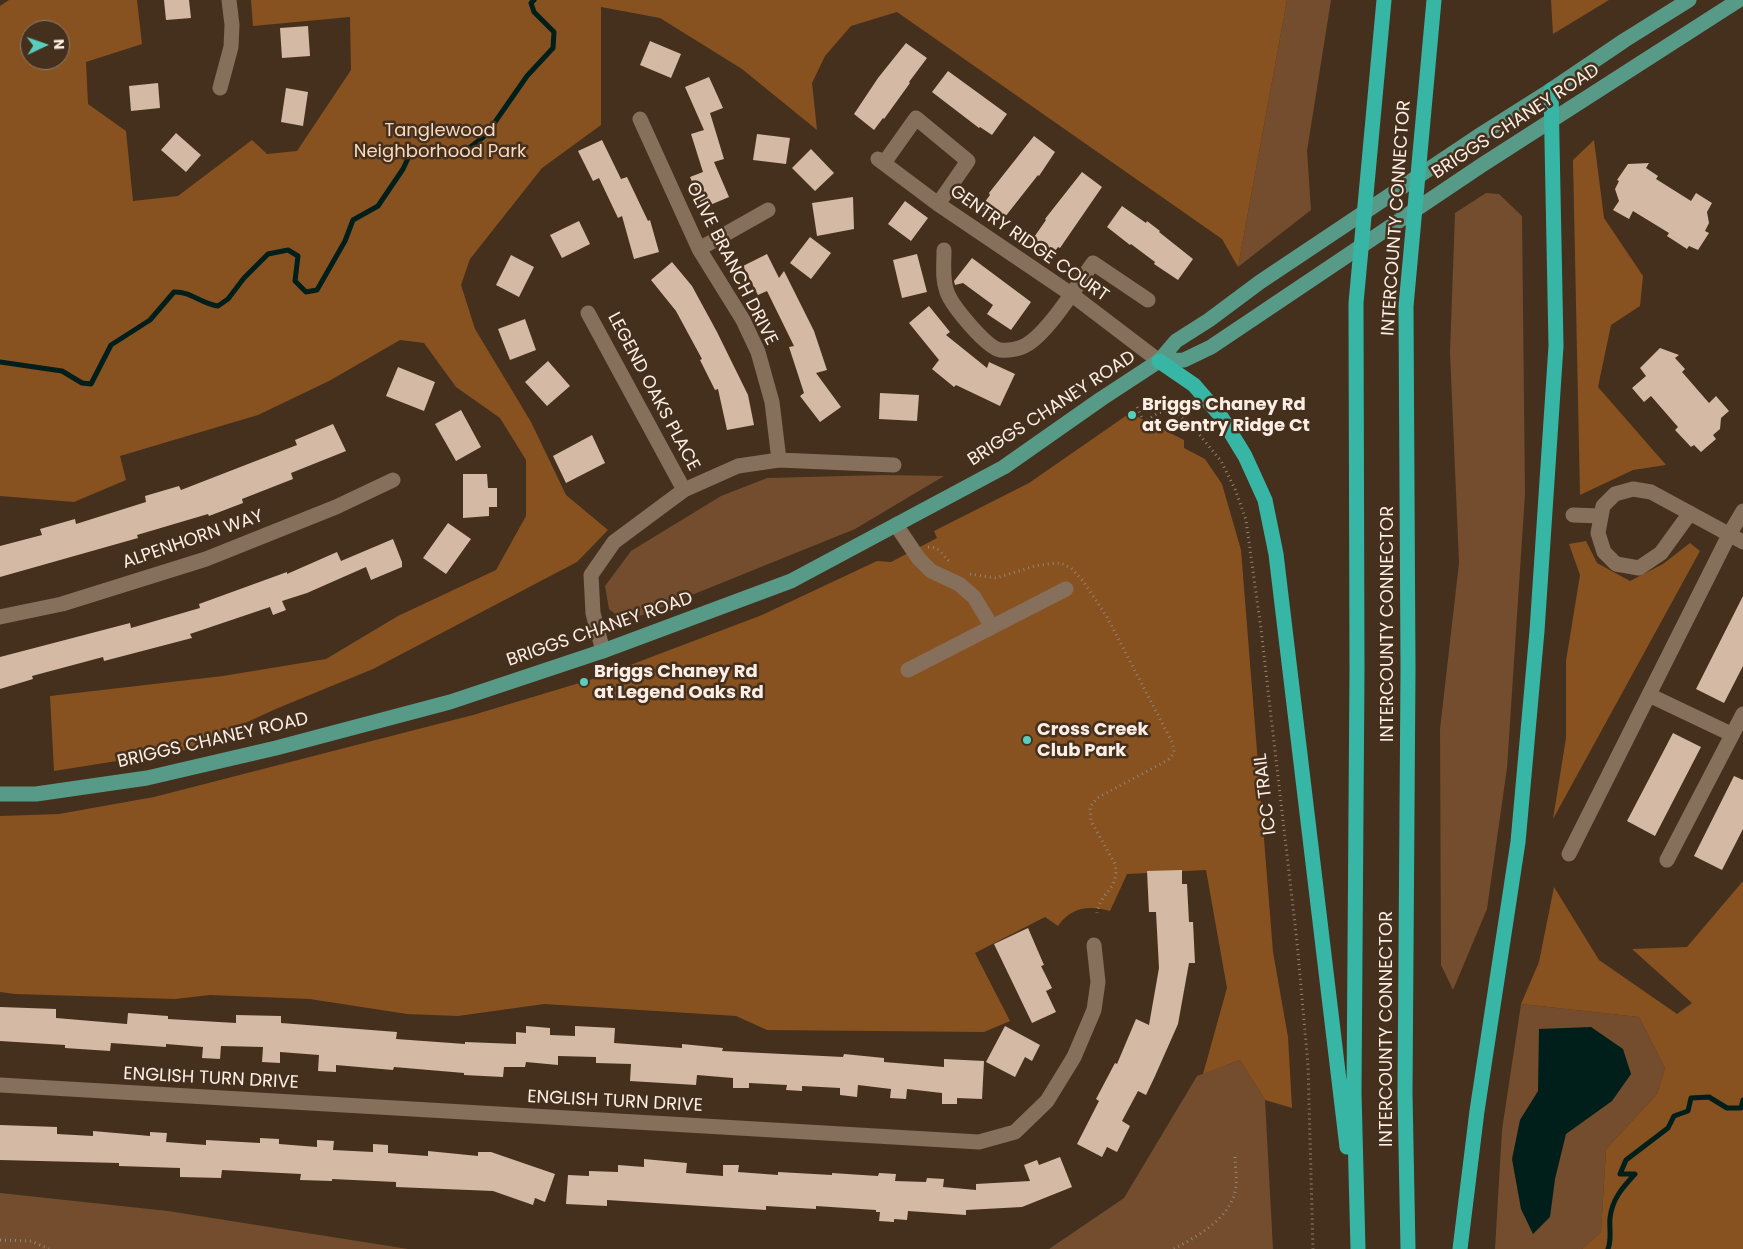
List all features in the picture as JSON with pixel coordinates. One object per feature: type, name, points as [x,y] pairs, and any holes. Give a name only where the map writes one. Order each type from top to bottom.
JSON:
[{"type":"highway","name":"INTERCOUNTY CONNECTOR","points":[[1358,1243],[1354,1093],[1357,679],[1356,303],[1384,0]]},
{"type":"highway","name":"INTERCOUNTY CONNECTOR","points":[[1408,1249],[1405,1093],[1408,669],[1406,306],[1434,0]]},
{"type":"highway","points":[[1460,1249],[1477,1111],[1518,842],[1536,641],[1556,346],[1551,90]]},
{"type":"highway","points":[[1159,361],[1194,385],[1220,415],[1245,456],[1265,500],[1276,554],[1358,1243]]},
{"type":"main road","name":"BRIGGS CHANEY ROAD","points":[[0,794],[36,794],[147,778],[276,748],[450,702],[603,651],[791,581],[1004,466],[1100,399],[1159,361],[1176,341],[1209,320],[1260,282],[1482,133],[1689,0]]},
{"type":"main road","name":"BRIGGS CHANEY ROAD","points":[[1159,361],[1184,360],[1211,347],[1482,165],[1739,0]]},
{"type":"street","points":[[220,88],[231,47],[232,25],[229,0]]},
{"type":"street","name":"GENTRY RIDGE COURT","points":[[938,204],[968,161],[916,118],[881,161],[938,204],[1071,294],[1159,361]]},
{"type":"street","name":"OLIVE BRANCH DRIVE","points":[[640,119],[698,249],[743,320],[758,352],[772,402],[779,460]]},
{"type":"street","points":[[698,249],[768,210]]},
{"type":"street","points":[[944,250],[943,280],[950,299],[963,317],[984,339],[999,350],[1025,346],[1038,336],[1093,263],[1148,300]]},
{"type":"street","name":"LEGEND OAKS PLACE","points":[[588,313],[684,490]]},
{"type":"street","points":[[603,651],[593,613],[591,574],[614,542],[684,490],[738,466],[779,460],[894,465]]},
{"type":"street","name":"ALPENHORN WAY","points":[[0,618],[62,604],[206,559],[336,507],[393,480]]},
{"type":"street","points":[[1690,513],[1661,553],[1638,568],[1616,564],[1604,552],[1598,533],[1603,506],[1615,494],[1633,489],[1651,492],[1690,513],[1736,538]]},
{"type":"street","points":[[1569,854],[1649,695],[1736,538],[1743,511]]},
{"type":"street","points":[[1573,515],[1601,516]]},
{"type":"street","points":[[896,524],[919,559],[930,571],[959,584],[974,597],[992,628]]},
{"type":"street","points":[[908,670],[1066,589]]},
{"type":"street","points":[[1649,695],[1731,734]]},
{"type":"street","points":[[1667,860],[1743,714]]},
{"type":"street","name":"ENGLISH TURN DRIVE","points":[[0,1086],[979,1142],[1014,1132],[1047,1101],[1074,1057],[1094,1010],[1098,982],[1094,945]]},
{"type":"path","name":"ICC TRAIL","points":[[1137,407],[1144,422],[1158,413],[1171,410],[1189,422],[1221,461],[1236,489],[1246,520],[1262,638],[1299,961],[1308,1066],[1313,1249]]},
{"type":"path","points":[[924,548],[934,547],[952,564]]},
{"type":"path","points":[[965,571],[986,578],[996,578],[1048,564],[1061,563],[1072,569],[1083,580],[1107,617],[1172,742],[1174,754],[1168,760],[1097,798],[1090,808],[1091,821],[1114,864],[1116,872],[1116,880],[1101,899],[1097,913]]},
{"type":"path","points":[[1174,1249],[1203,1232],[1226,1210],[1236,1192],[1235,1157]]},
{"type":"path","points":[[0,1240],[31,1241],[49,1249]]},
{"type":"shaded area","points":[[1287,0],[1331,0],[1307,151],[1311,210],[1238,267]]},
{"type":"shaded area","points":[[1486,193],[1499,194],[1522,216],[1525,494],[1507,768],[1487,909],[1453,990],[1441,965],[1440,729],[1459,563],[1450,352],[1455,213]]},
{"type":"shaded area","points":[[884,475],[944,476],[855,529],[625,622],[609,609],[605,586],[631,551],[721,496],[767,478]]},
{"type":"shaded area","points":[[1521,1004],[1639,1017],[1665,1068],[1657,1094],[1606,1149],[1601,1232],[1582,1249],[1495,1249],[1502,1130]]},
{"type":"shaded area","points":[[1240,1060],[1265,1100],[1273,1249],[1049,1249],[1124,1198],[1197,1076]]},
{"type":"shaded area","points":[[0,1193],[168,1211],[408,1249],[0,1249]]},
{"type":"green space","name":"Tanglewood Neighborhood Park","points":[[9,0],[137,0],[142,44],[86,62],[88,104],[126,131],[133,201],[178,196],[252,140],[267,154],[297,151],[351,70],[350,17],[253,26],[251,0],[1287,0],[1238,267],[1222,239],[897,12],[851,26],[825,56],[812,83],[817,130],[742,69],[660,18],[601,7],[601,125],[542,168],[470,259],[461,285],[475,329],[531,422],[566,495],[608,530],[577,562],[373,669],[278,708],[186,750],[54,771],[50,696],[223,676],[326,659],[398,616],[496,570],[526,516],[526,460],[500,418],[456,387],[424,343],[400,340],[329,381],[258,415],[120,456],[126,480],[74,502],[0,496],[0,6]]},
{"type":"green space","points":[[1551,0],[1609,0],[1553,34]]},
{"type":"green space","points":[[1594,140],[1604,218],[1643,276],[1640,306],[1611,325],[1598,387],[1666,465],[1633,470],[1580,495],[1573,160]]},
{"type":"green space","points":[[1130,413],[1184,440],[1184,448],[1205,459],[1222,484],[1241,550],[1273,952],[1288,1037],[1292,1108],[1265,1100],[1240,1060],[1203,1074],[1227,988],[1206,870],[1127,874],[1110,911],[1095,908],[1081,909],[1069,915],[1058,926],[1045,917],[975,953],[1010,1021],[984,1032],[767,1030],[736,1016],[544,1004],[458,1016],[407,1014],[310,999],[210,995],[175,999],[0,992],[0,816],[59,814],[154,797],[473,715],[596,678],[762,615],[877,561],[891,562],[937,538],[934,531],[1029,483]]},
{"type":"green space","points":[[1586,541],[1597,563],[1630,581],[1663,564],[1690,543],[1700,551],[1553,819],[1566,738],[1566,661],[1580,575],[1569,544]]},
{"type":"green space","points":[[1743,881],[1743,1249],[1582,1249],[1601,1232],[1606,1149],[1657,1094],[1665,1068],[1639,1017],[1521,1004],[1539,962],[1554,887],[1599,960],[1677,1014],[1692,1003],[1632,949],[1687,947]]},
{"type":"water","points":[[1591,1027],[1623,1049],[1631,1074],[1612,1101],[1566,1134],[1555,1179],[1550,1217],[1533,1234],[1521,1209],[1512,1159],[1520,1120],[1538,1091],[1539,1029]]},
{"type":"building","points":[[164,0],[189,0],[191,18],[166,20]]},
{"type":"building","points":[[308,26],[310,56],[282,58],[280,28]]},
{"type":"building","points":[[650,41],[681,54],[671,78],[640,65]]},
{"type":"building","points":[[906,43],[927,58],[884,119],[874,130],[854,114],[878,78]]},
{"type":"building","points":[[948,71],[1007,114],[992,135],[979,128],[932,92]]},
{"type":"building","points":[[709,77],[723,108],[710,113],[724,159],[714,162],[729,197],[703,208],[690,177],[703,172],[691,134],[704,130],[685,87]]},
{"type":"building","points":[[158,83],[160,108],[131,111],[129,86]]},
{"type":"building","points":[[286,88],[308,92],[303,126],[281,122]]},
{"type":"building","points":[[176,133],[201,155],[186,172],[161,150]]},
{"type":"building","points":[[757,134],[790,138],[786,164],[753,160]]},
{"type":"building","points":[[1034,136],[1055,152],[1039,176],[1001,222],[981,207],[990,195],[989,193]]},
{"type":"building","points":[[602,140],[621,179],[627,177],[648,221],[650,220],[659,252],[634,259],[622,216],[618,218],[599,178],[593,181],[578,151]]},
{"type":"building","points":[[811,149],[834,173],[815,191],[792,168]]},
{"type":"building","points":[[1649,163],[1646,168],[1658,176],[1656,179],[1691,201],[1696,193],[1712,203],[1707,212],[1709,223],[1705,231],[1709,233],[1698,250],[1689,246],[1687,249],[1667,236],[1669,233],[1633,211],[1629,219],[1613,210],[1619,201],[1615,189],[1619,181],[1617,180],[1628,164]]},
{"type":"building","points":[[1082,172],[1102,187],[1060,248],[1058,247],[1050,258],[1030,243],[1045,219]]},
{"type":"building","points":[[853,197],[854,229],[817,236],[812,203]]},
{"type":"building","points":[[905,201],[928,218],[911,241],[888,224]]},
{"type":"building","points":[[1122,206],[1146,223],[1147,221],[1193,259],[1178,280],[1154,264],[1155,262],[1107,227]]},
{"type":"building","points":[[579,221],[590,244],[562,258],[550,235]]},
{"type":"building","points":[[810,237],[831,253],[811,279],[790,263]]},
{"type":"building","points":[[767,254],[779,278],[784,271],[814,331],[827,370],[816,373],[841,407],[820,422],[800,396],[804,393],[789,347],[794,346],[767,291],[758,295],[743,266]]},
{"type":"building","points":[[917,254],[927,292],[902,298],[893,260]]},
{"type":"building","points":[[511,255],[534,267],[519,297],[496,285]]},
{"type":"building","points":[[972,258],[1031,302],[1011,330],[987,314],[993,305],[963,283],[955,285],[954,281]]},
{"type":"building","points":[[672,262],[692,286],[717,332],[748,395],[754,425],[727,430],[718,389],[715,390],[700,360],[702,359],[676,311],[651,280]]},
{"type":"building","points":[[929,306],[950,332],[946,335],[987,368],[989,362],[1015,374],[1000,406],[956,385],[954,387],[932,369],[939,360],[909,323]]},
{"type":"building","points":[[525,319],[536,350],[510,360],[498,329]]},
{"type":"building","points":[[1660,348],[1679,355],[1675,358],[1685,369],[1682,372],[1709,403],[1716,396],[1729,411],[1721,418],[1720,429],[1713,435],[1716,439],[1701,452],[1694,445],[1691,447],[1675,430],[1678,427],[1651,396],[1644,402],[1632,388],[1646,376],[1640,368]]},
{"type":"building","points":[[548,361],[570,386],[547,406],[525,382]]},
{"type":"building","points":[[398,367],[435,382],[424,411],[386,396]]},
{"type":"building","points":[[880,393],[919,395],[917,421],[879,419]]},
{"type":"building","points":[[461,410],[481,447],[456,461],[435,424]]},
{"type":"building","points":[[333,424],[346,451],[291,473],[293,479],[242,499],[243,503],[209,516],[208,514],[137,535],[138,538],[0,577],[0,546],[42,535],[40,529],[75,519],[76,524],[146,502],[145,496],[179,486],[181,490],[297,445],[295,440]]},
{"type":"building","points":[[592,435],[605,463],[566,483],[553,456]]},
{"type":"building","points":[[463,474],[487,474],[488,488],[497,488],[497,507],[489,507],[489,516],[463,518]]},
{"type":"building","points":[[448,523],[471,539],[446,574],[423,558]]},
{"type":"building","points":[[393,539],[402,562],[402,567],[371,580],[366,567],[307,593],[282,601],[286,610],[273,615],[270,607],[190,634],[192,638],[104,661],[103,657],[32,676],[33,679],[0,689],[0,657],[130,623],[131,628],[200,608],[199,604],[287,572],[287,574],[337,552],[341,561]]},
{"type":"building","points":[[1743,596],[1743,666],[1724,703],[1696,689]]},
{"type":"building","points":[[1673,733],[1701,747],[1655,836],[1627,821]]},
{"type":"building","points":[[1734,776],[1743,780],[1743,829],[1722,870],[1694,856]]},
{"type":"building","points":[[1182,870],[1182,884],[1187,884],[1189,922],[1193,922],[1195,963],[1189,963],[1178,1024],[1146,1095],[1138,1091],[1122,1121],[1130,1126],[1117,1152],[1107,1147],[1102,1157],[1077,1144],[1099,1101],[1096,1099],[1115,1063],[1117,1064],[1136,1019],[1149,1025],[1159,968],[1156,912],[1149,912],[1147,871]]},
{"type":"building","points":[[1028,928],[1044,965],[1041,966],[1052,988],[1046,991],[1056,1012],[1032,1023],[994,944]]},
{"type":"building","points":[[0,1007],[56,1009],[56,1018],[127,1024],[128,1013],[168,1016],[168,1019],[236,1023],[236,1015],[281,1016],[281,1023],[397,1032],[396,1039],[465,1044],[465,1042],[516,1044],[516,1032],[526,1033],[526,1026],[550,1028],[550,1035],[575,1036],[575,1026],[615,1028],[614,1043],[682,1048],[682,1044],[723,1048],[722,1051],[843,1057],[844,1054],[884,1058],[884,1062],[944,1067],[944,1059],[984,1061],[982,1099],[957,1098],[957,1104],[942,1104],[942,1093],[907,1089],[906,1099],[890,1098],[891,1089],[858,1085],[857,1097],[840,1095],[840,1088],[802,1086],[802,1091],[786,1090],[787,1085],[749,1083],[749,1088],[733,1088],[733,1078],[697,1075],[696,1085],[630,1081],[631,1064],[596,1063],[596,1057],[558,1056],[558,1065],[526,1062],[525,1067],[504,1067],[503,1077],[464,1075],[464,1073],[394,1067],[393,1070],[336,1065],[336,1072],[318,1071],[319,1055],[280,1052],[280,1063],[262,1062],[263,1047],[221,1046],[220,1059],[202,1058],[203,1047],[166,1044],[166,1047],[111,1043],[110,1051],[65,1048],[65,1045],[0,1041]]},
{"type":"building","points":[[1005,1026],[1040,1045],[1032,1061],[1025,1057],[1015,1077],[986,1062]]},
{"type":"building","points":[[0,1125],[57,1127],[57,1134],[93,1136],[93,1131],[150,1136],[150,1132],[167,1133],[166,1142],[206,1145],[206,1140],[260,1143],[260,1138],[279,1139],[279,1144],[317,1147],[317,1140],[334,1141],[333,1150],[373,1152],[373,1144],[388,1145],[388,1153],[428,1156],[428,1151],[478,1156],[478,1152],[491,1152],[555,1174],[545,1202],[535,1198],[533,1205],[493,1191],[396,1187],[396,1182],[332,1179],[332,1181],[300,1180],[301,1174],[222,1170],[221,1178],[180,1177],[180,1168],[119,1166],[119,1163],[0,1160]]},
{"type":"building","points":[[1060,1157],[1072,1187],[1022,1207],[966,1210],[966,1215],[908,1211],[907,1220],[894,1219],[894,1222],[879,1221],[880,1212],[876,1212],[876,1210],[816,1206],[816,1209],[766,1206],[766,1210],[607,1200],[607,1206],[566,1204],[568,1175],[589,1176],[589,1171],[618,1172],[618,1165],[644,1167],[644,1159],[687,1163],[686,1173],[723,1176],[723,1165],[739,1165],[738,1172],[778,1175],[778,1172],[878,1176],[879,1173],[896,1174],[895,1181],[926,1182],[927,1178],[944,1179],[943,1187],[976,1190],[976,1184],[1030,1181],[1024,1165],[1037,1160],[1039,1165]]},
{"type":"waterway","points":[[0,362],[62,371],[82,383],[91,384],[111,345],[150,320],[174,292],[185,293],[218,306],[228,299],[244,278],[268,254],[288,250],[298,256],[295,281],[306,292],[317,290],[345,241],[353,220],[378,206],[403,169],[411,152],[425,148],[444,155],[460,155],[486,135],[527,76],[553,48],[554,32],[534,12],[531,3],[534,0]]},
{"type":"waterway","points":[[1608,1249],[1610,1218],[1613,1205],[1622,1189],[1635,1174],[1620,1174],[1626,1160],[1668,1128],[1674,1116],[1688,1111],[1691,1098],[1709,1097],[1727,1108],[1741,1108],[1743,1100]]},
{"type":"place","name":"Briggs Chaney Rd at Gentry Ridge Ct","points":[[1132,415]]},
{"type":"place","name":"Briggs Chaney Rd at Legend Oaks Rd","points":[[584,682]]},
{"type":"place","name":"Cross Creek Club Park","points":[[1027,740]]}]
